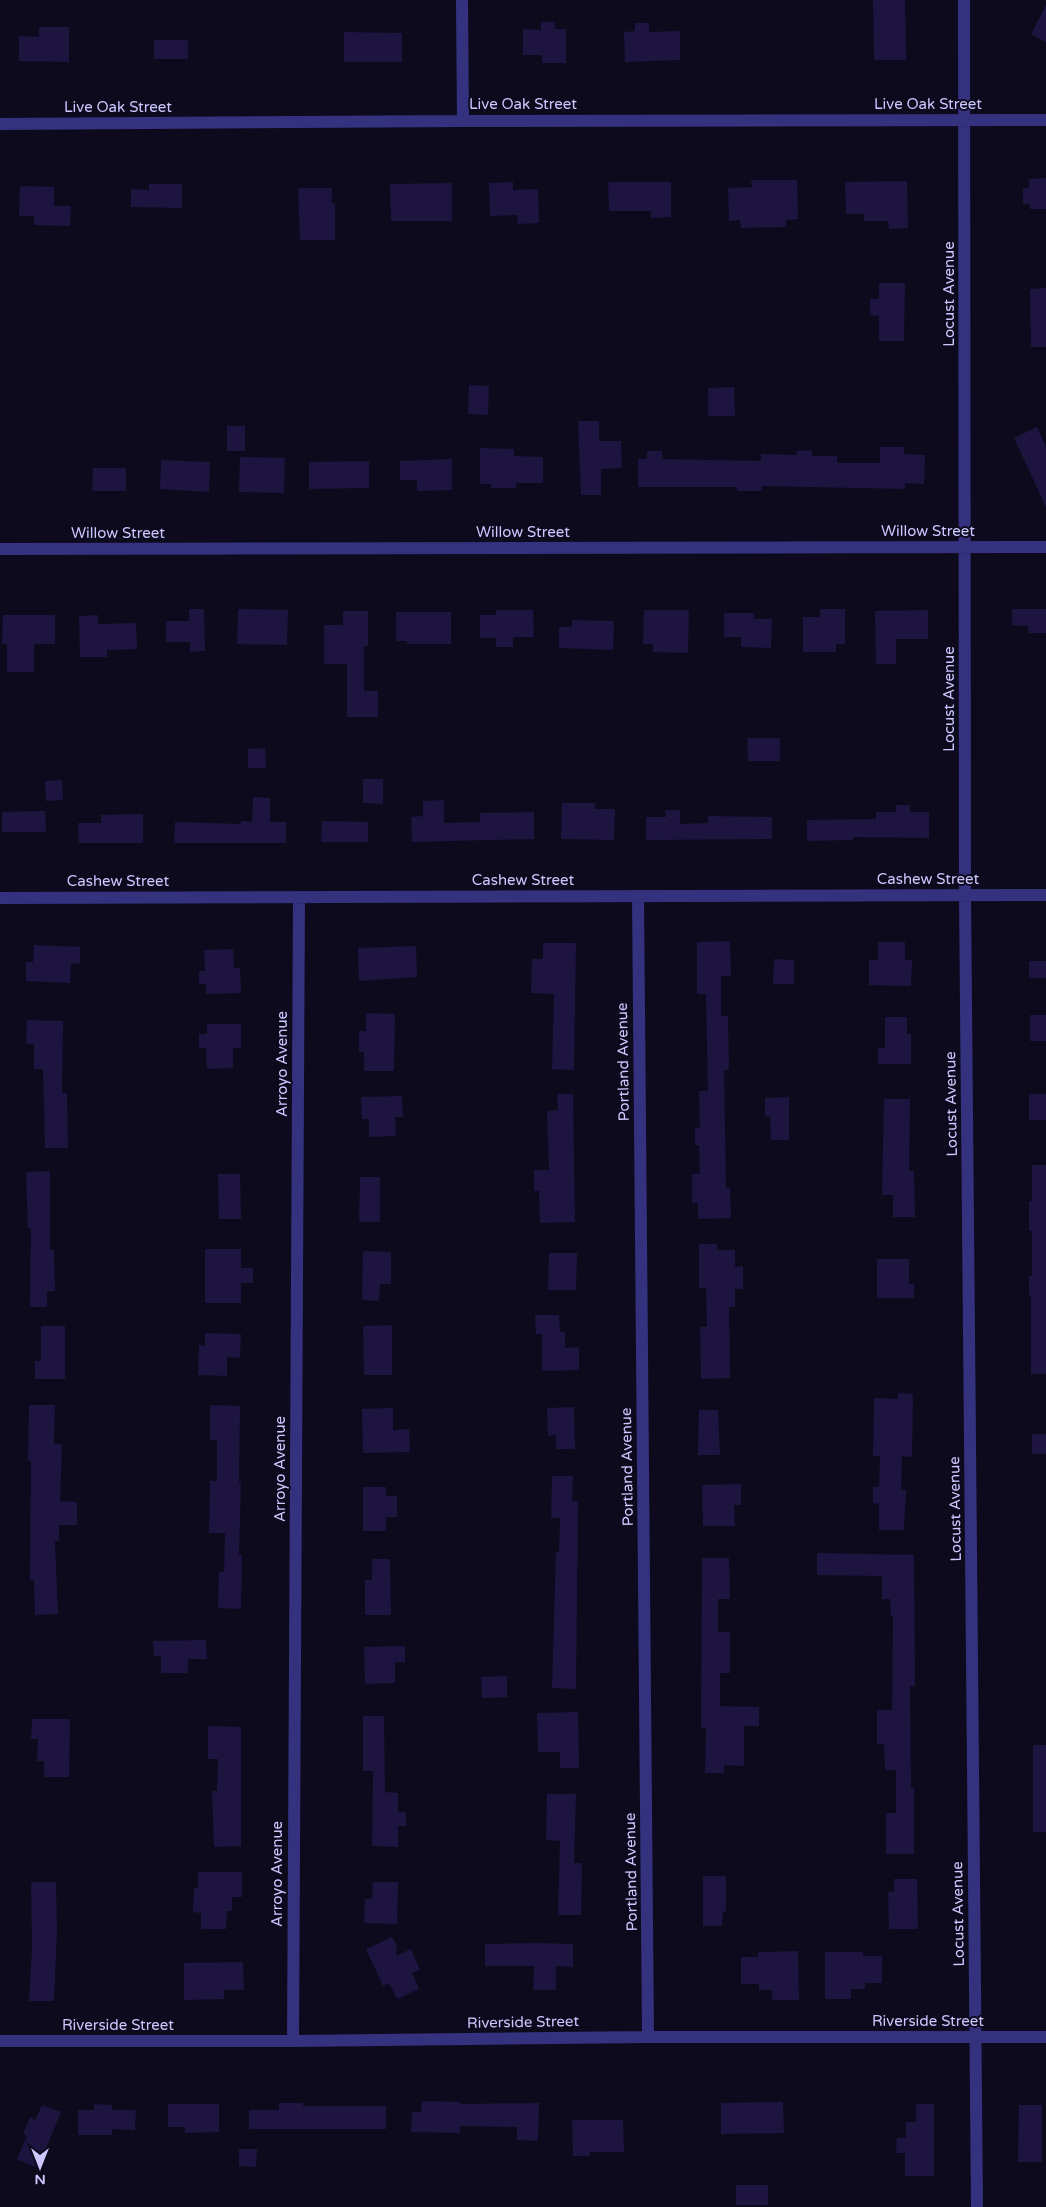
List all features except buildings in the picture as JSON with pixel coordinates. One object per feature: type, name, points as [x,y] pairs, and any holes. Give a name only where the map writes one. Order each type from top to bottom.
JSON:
[{"type":"street","points":[[462,0],[463,121]]},
{"type":"street","name":"Locust Avenue","points":[[964,0],[965,895],[976,2207]]},
{"type":"street","name":"Live Oak Street","points":[[0,124],[1046,120]]},
{"type":"street","name":"Willow Street","points":[[0,549],[1046,547]]},
{"type":"street","name":"Cashew Street","points":[[0,898],[1046,895]]},
{"type":"street","name":"Portland Avenue","points":[[638,896],[648,2037]]},
{"type":"street","name":"Arroyo Avenue","points":[[293,2041],[299,897]]},
{"type":"street","name":"Riverside Street","points":[[0,2041],[293,2041],[648,2037],[1046,2037]]}]
